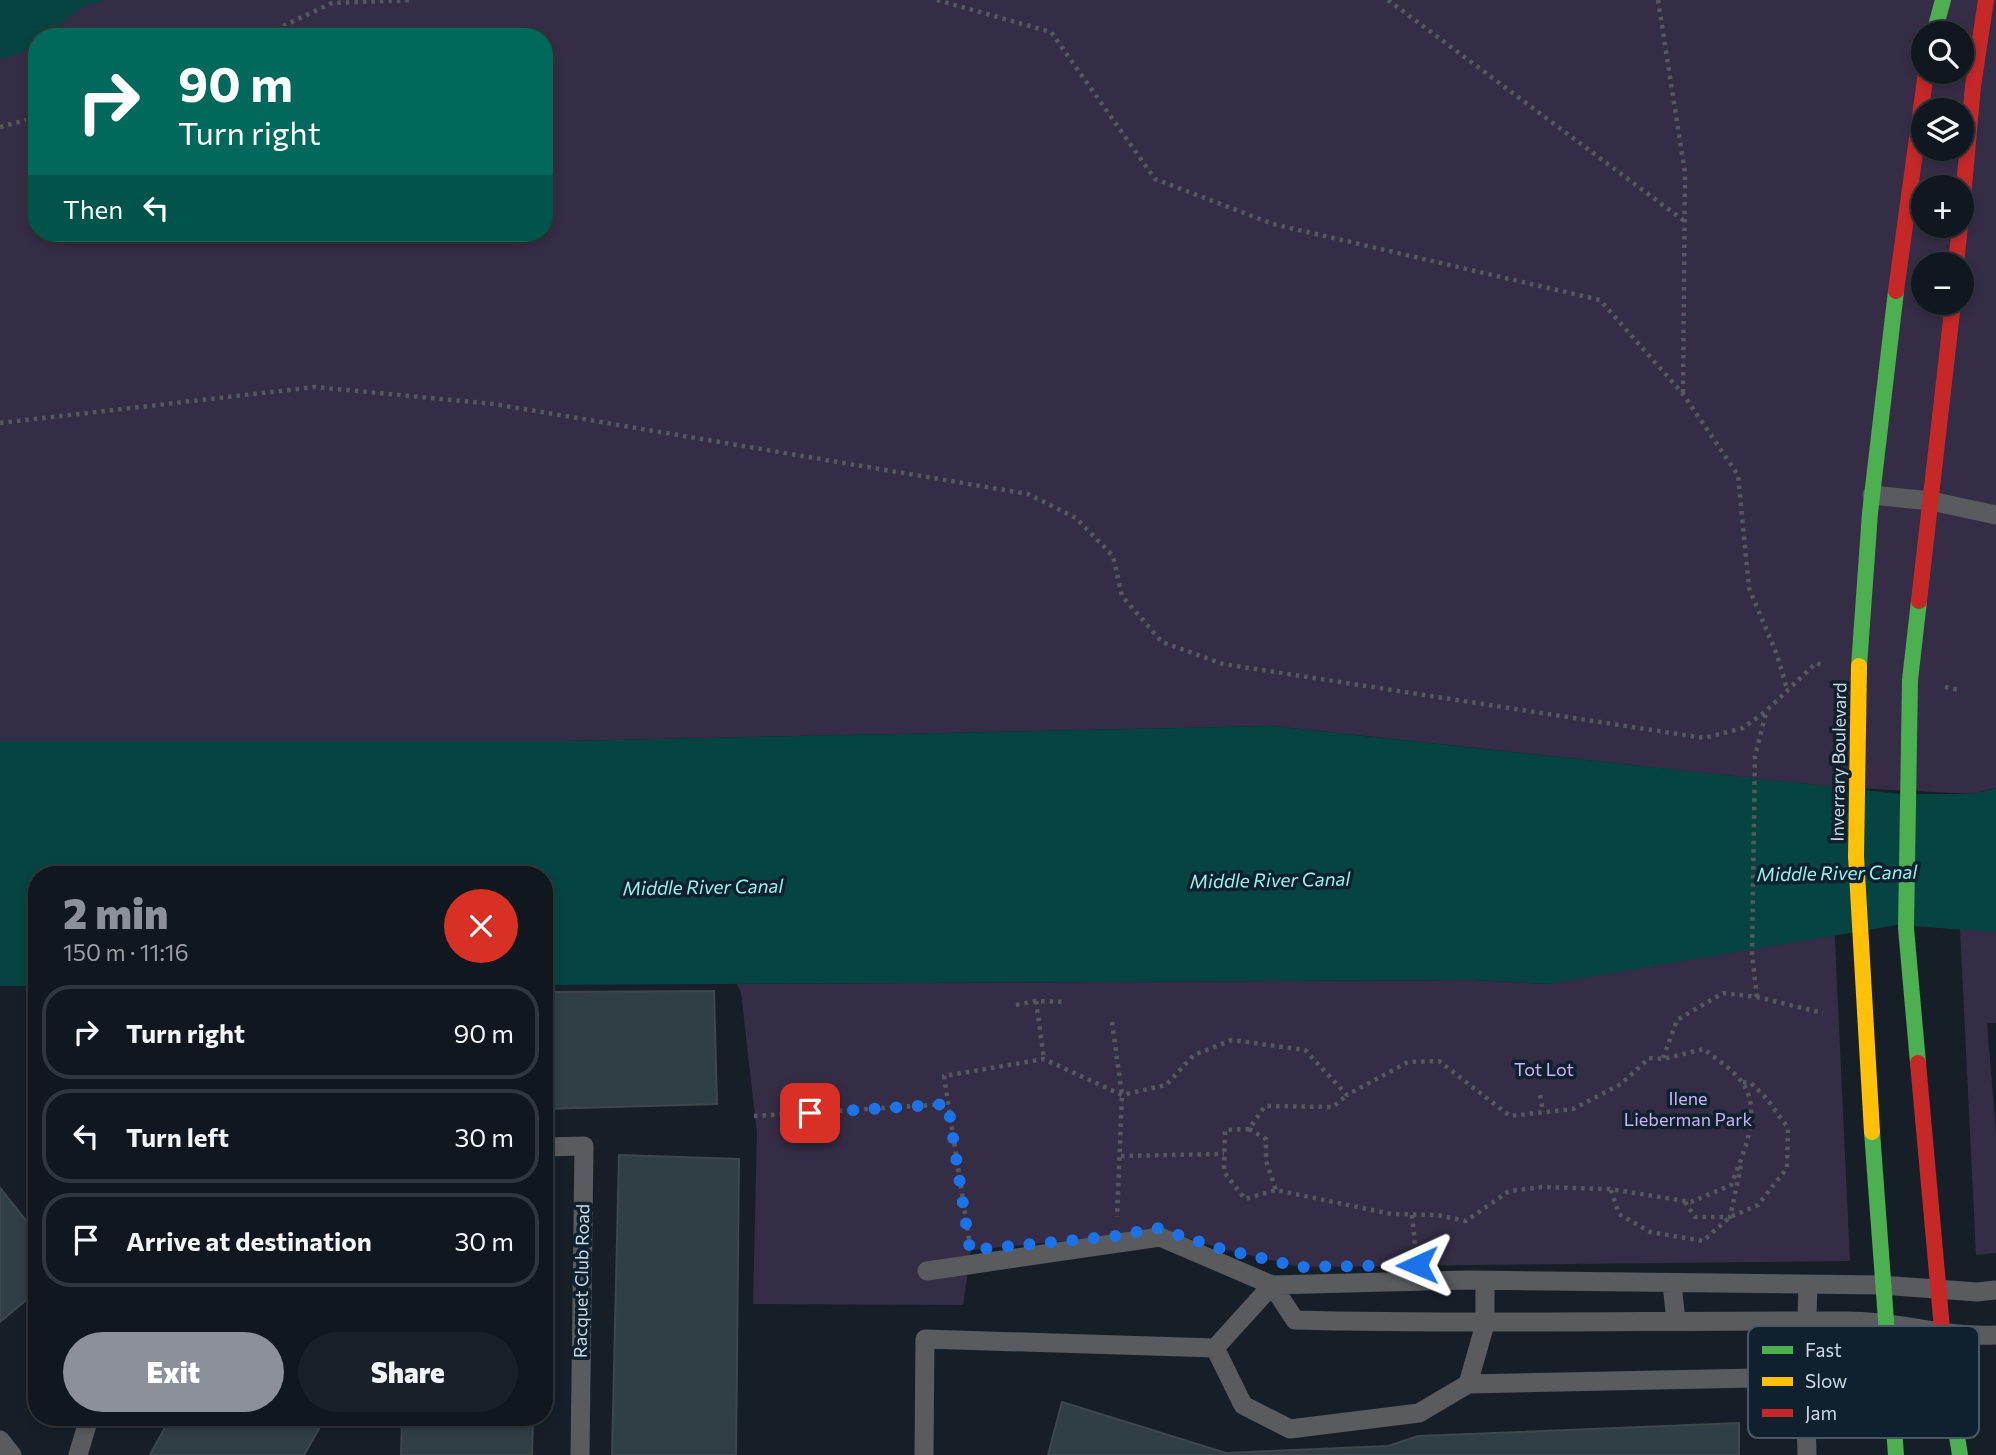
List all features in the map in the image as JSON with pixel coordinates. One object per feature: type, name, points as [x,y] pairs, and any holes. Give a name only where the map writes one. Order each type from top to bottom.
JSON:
[{"type":"street","points":[[1937,21],[1943,0]]},
{"type":"street","points":[[1965,175],[1973,86],[1986,0]]},
{"type":"street","name":"Inverrary Boulevard","points":[[1884,1325],[1859,935],[1855,780],[1859,678],[1878,418],[1924,84]]},
{"type":"street","points":[[1941,1326],[1906,928],[1907,778],[1910,680],[1952,315]]},
{"type":"lane","points":[[1872,495],[1931,501],[1996,515]]},
{"type":"lane","name":"Racquet Club Road","points":[[553,1147],[584,1146],[580,1455]]},
{"type":"lane","points":[[927,1271],[1160,1237],[1272,1286],[1485,1281],[1881,1285],[1938,1290],[1996,1290]]},
{"type":"lane","points":[[1468,1384],[1485,1324],[1485,1281]]},
{"type":"lane","points":[[1672,1284],[1676,1321]]},
{"type":"lane","points":[[1807,1326],[1808,1285]]},
{"type":"lane","points":[[1272,1286],[1295,1320],[1485,1324],[1807,1321],[1891,1326]]},
{"type":"lane","points":[[924,1455],[925,1339],[1214,1348],[1272,1286]]},
{"type":"lane","points":[[1214,1348],[1243,1405],[1290,1429],[1419,1413],[1468,1384],[1748,1378]]},
{"type":"lane","points":[[78,1455],[87,1426]]},
{"type":"lane","points":[[0,1440],[12,1455]]},
{"type":"path","points":[[279,28],[332,3],[414,0]]},
{"type":"path","points":[[0,423],[315,387],[494,404],[1028,494],[1076,518],[1113,556],[1122,596],[1162,642],[1223,664],[1704,738],[1743,728],[1766,711],[1787,689],[1777,655],[1749,588],[1738,475],[1682,394],[1600,300],[1273,224],[1155,179],[1051,32],[937,0]]},
{"type":"path","points":[[1388,0],[1683,220]]},
{"type":"path","points":[[1658,0],[1685,173],[1682,394]]},
{"type":"path","points":[[0,127],[28,119]]},
{"type":"path","points":[[1757,998],[1752,954],[1755,756],[1766,711]]},
{"type":"path","points":[[1663,1059],[1677,1020],[1723,993],[1823,1013]]},
{"type":"path","points":[[1016,1005],[1036,1001],[1065,1002]]},
{"type":"path","points":[[1036,1001],[1044,1059]]},
{"type":"path","points":[[1112,1022],[1122,1095],[1117,1223]]},
{"type":"path","points":[[970,1250],[944,1076],[1044,1059],[1122,1095],[1166,1085],[1194,1055],[1232,1040],[1305,1049],[1347,1095]]},
{"type":"path","points":[[1249,1129],[1265,1106],[1333,1107],[1347,1095],[1408,1062],[1438,1061],[1510,1116],[1573,1109],[1622,1084],[1650,1058],[1663,1059],[1704,1049],[1742,1082],[1752,1111],[1730,1217]]},
{"type":"path","points":[[1610,1189],[1619,1214],[1650,1232],[1678,1239],[1703,1241],[1730,1217],[1758,1205],[1787,1168],[1788,1128],[1767,1099],[1751,1083],[1742,1082]]},
{"type":"path","points":[[1540,1095],[1543,1112]]},
{"type":"path","points":[[754,1116],[948,1104]]},
{"type":"path","points":[[1276,1190],[1266,1161],[1266,1139],[1249,1129],[1225,1130],[1224,1172],[1245,1199],[1276,1190],[1412,1215],[1437,1215],[1466,1221],[1509,1191],[1542,1187],[1610,1189],[1691,1202],[1731,1185],[1745,1148]]},
{"type":"path","points":[[1121,1156],[1224,1154]]},
{"type":"path","points":[[1685,1202],[1696,1217],[1730,1217]]},
{"type":"path","points":[[1412,1215],[1417,1265]]},
{"type":"green space","points":[[0,0],[1996,0],[1996,788],[1974,794],[1834,787],[1272,726],[565,741],[0,741]]},
{"type":"green space","name":"Ilene Lieberman Park","points":[[1834,920],[1850,1261],[1300,1267],[1222,1249],[1157,1228],[1116,1236],[971,1250],[963,1305],[753,1304],[757,1133],[741,993],[737,984],[1473,980],[1549,984]]},
{"type":"green space","points":[[1960,929],[1996,930],[1996,1023],[1987,1023],[1996,1133],[1996,1253],[1976,1255]]},
{"type":"water","points":[[0,0],[105,0],[85,5],[55,28],[28,28],[28,48],[20,54],[0,59]]},
{"type":"water","name":"Middle River Canal","points":[[1272,726],[1901,794],[1974,794],[1996,788],[1996,932],[1897,925],[1549,984],[1473,980],[553,985],[553,866],[28,866],[28,986],[0,986],[0,741],[565,741]]},
{"type":"building","points":[[714,991],[717,1104],[553,1109],[553,992]]},
{"type":"building","points":[[619,1155],[739,1159],[736,1455],[612,1455]]},
{"type":"building","points":[[0,1188],[28,1223],[28,1299],[0,1322]]},
{"type":"building","points":[[1062,1402],[1226,1453],[1388,1446],[1418,1436],[1739,1423],[1739,1455],[1048,1455]]},
{"type":"building","points":[[166,1426],[313,1426],[319,1429],[304,1455],[150,1455]]},
{"type":"building","points":[[402,1426],[533,1426],[532,1455],[401,1455]]},
{"type":"traffic: fast","points":[[1937,21],[1943,0]]},
{"type":"traffic: fast","points":[[1859,666],[1870,513],[1896,291]]},
{"type":"traffic: fast","points":[[1918,1063],[1906,928],[1910,680],[1919,601]]},
{"type":"traffic: fast","points":[[1872,1132],[1886,1326]]},
{"type":"traffic: fast","points":[[1895,1438],[1896,1455]]},
{"type":"traffic: fast","points":[[1957,1438],[1960,1455]]},
{"type":"traffic: slow","points":[[1859,666],[1856,856],[1872,1132]]},
{"type":"traffic: jam","points":[[1965,175],[1973,86],[1986,0]]},
{"type":"traffic: jam","points":[[1896,291],[1924,84]]},
{"type":"traffic: jam","points":[[1957,252],[1959,238]]},
{"type":"traffic: jam","points":[[1919,601],[1952,315]]},
{"type":"traffic: jam","points":[[1918,1063],[1942,1326]]},
{"type":"route","points":[[810,1113],[948,1104],[970,1250],[1116,1236],[1157,1228],[1222,1249],[1300,1267],[1417,1265]]},
{"type":"park label","name":"Tot Lot","points":[[1544,1070]]}]
